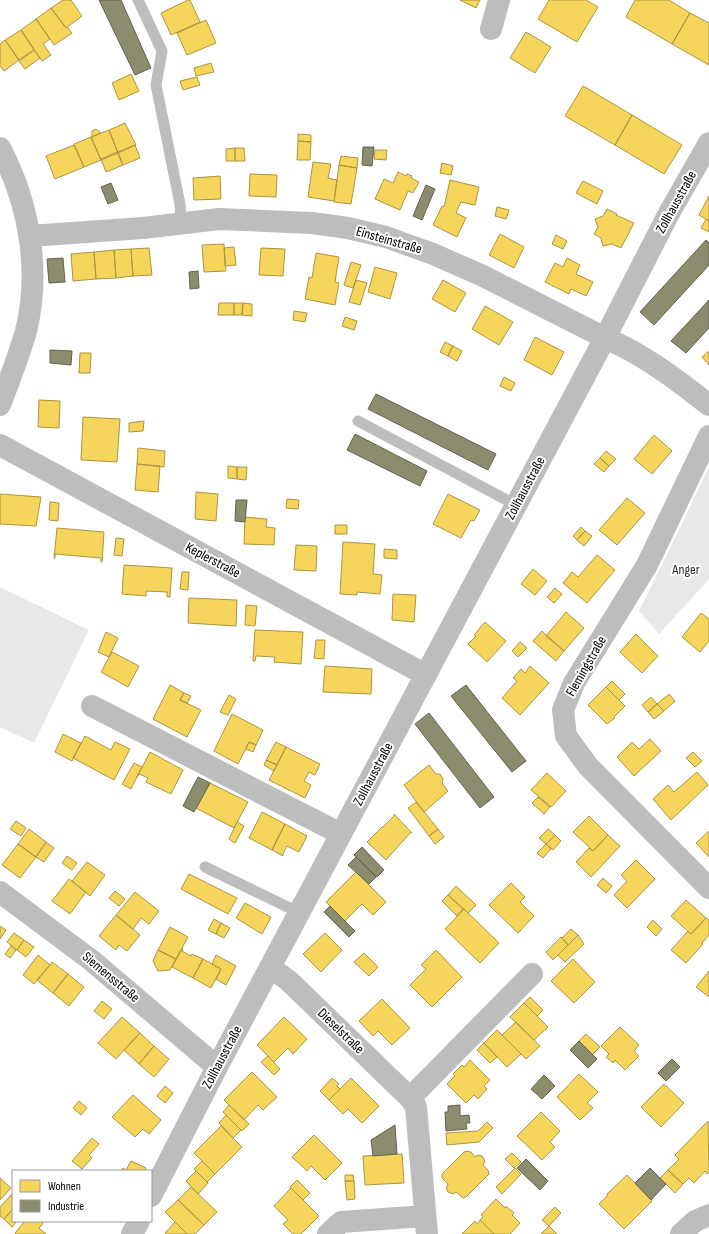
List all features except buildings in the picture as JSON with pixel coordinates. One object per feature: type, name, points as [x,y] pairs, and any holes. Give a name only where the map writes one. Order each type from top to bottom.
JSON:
[{"type":"street","points":[[491,29],[499,0]]},
{"type":"street","name":"Zollhausstraße","points":[[152,1194],[217,1067],[516,505],[668,215],[709,142]]},
{"type":"street","points":[[0,148],[6,158],[20,198],[30,236],[33,285],[26,330],[5,380],[0,405]]},
{"type":"street","name":"Einsteinstraße","points":[[30,236],[219,219],[312,223],[348,228],[386,237],[434,254],[483,276],[604,338],[624,346],[677,380],[709,405]]},
{"type":"street","name":"Flemingstraße","points":[[709,436],[647,565],[574,683],[562,710],[566,736],[588,766],[709,888]]},
{"type":"street","name":"Keplerstraße","points":[[0,445],[426,675]]},
{"type":"street","points":[[92,706],[341,834]]},
{"type":"street","name":"Siemensstraße","points":[[0,892],[91,960],[217,1067]]},
{"type":"street","name":"Dieselstraße","points":[[270,967],[289,981],[410,1098],[416,1107],[426,1225],[341,1222],[328,1234]]},
{"type":"street","points":[[410,1098],[532,974]]},
{"type":"street","points":[[681,1234],[695,1222],[709,1215]]},
{"type":"street","points":[[132,1234],[138,1222]]},
{"type":"lane","points":[[138,0],[162,51],[156,85],[180,204],[181,223]]},
{"type":"lane","points":[[358,421],[516,505]]},
{"type":"lane","points":[[205,868],[300,913]]},
{"type":"green space","name":"Anger","points":[[709,466],[709,579],[659,634],[639,611]]},
{"type":"green space","points":[[0,587],[89,630],[34,743],[0,727]]}]
